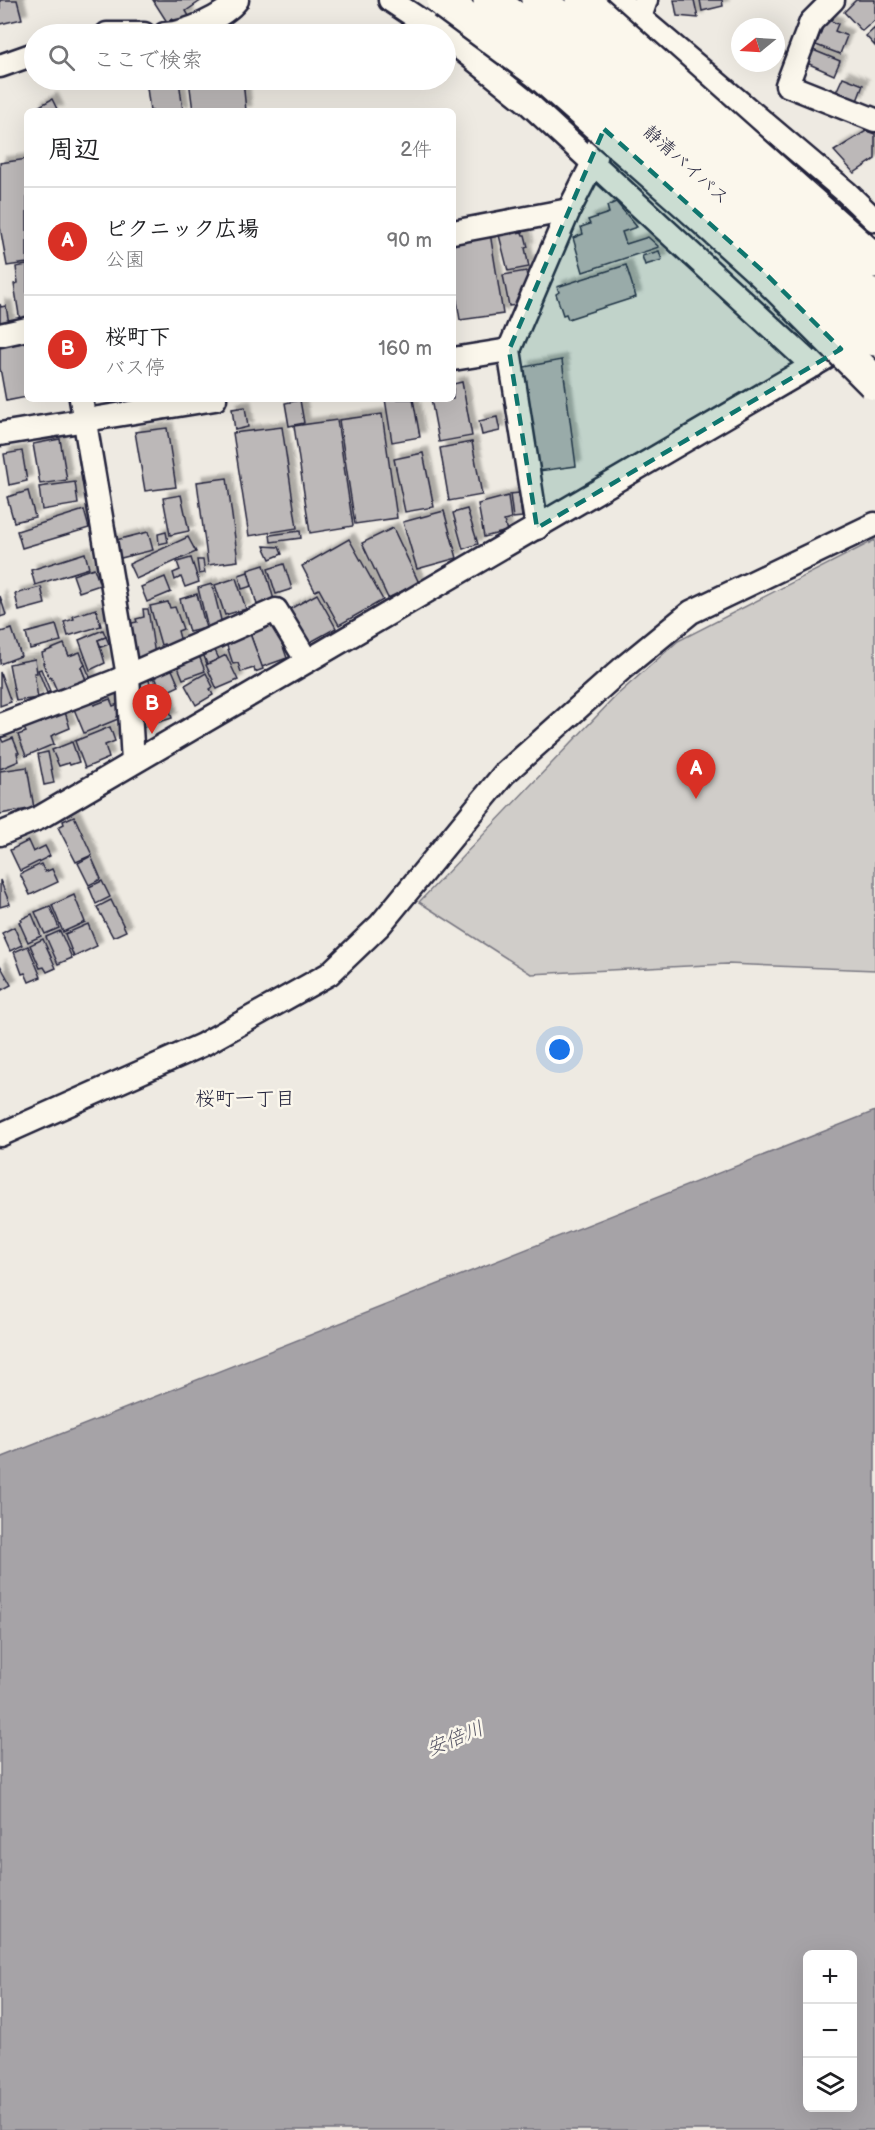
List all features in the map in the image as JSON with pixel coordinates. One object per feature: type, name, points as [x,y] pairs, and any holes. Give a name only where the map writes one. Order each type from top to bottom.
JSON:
[{"type":"highway","name":"静清バイパス","points":[[490,0],[547,42],[728,202],[875,339]]},
{"type":"highway","name":"静清バイパス","points":[[538,0],[875,301]]},
{"type":"highway","points":[[582,0],[875,261]]},
{"type":"highway","points":[[444,2],[539,72],[690,205],[765,273],[875,383]]},
{"type":"street","points":[[202,24],[237,0]]},
{"type":"street","points":[[390,0],[426,24]]},
{"type":"street","points":[[620,0],[643,8],[875,220]]},
{"type":"street","points":[[833,0],[811,22],[787,85],[873,115]]},
{"type":"street","points":[[537,528],[509,350],[569,210],[593,163],[643,8]]},
{"type":"street","points":[[456,46],[528,103],[813,366]]},
{"type":"street","points":[[0,66],[24,58]]},
{"type":"street","points":[[456,231],[569,210]]},
{"type":"street","points":[[0,834],[39,818],[875,329]]},
{"type":"street","points":[[0,335],[24,330]]},
{"type":"street","points":[[456,359],[509,350]]},
{"type":"street","points":[[0,434],[83,410],[179,402]]},
{"type":"street","points":[[83,410],[128,676],[133,762]]},
{"type":"street","points":[[0,1135],[202,1045],[329,974],[380,924],[504,774],[624,667],[691,612],[875,524]]},
{"type":"street","points":[[0,725],[128,676],[276,610],[307,661]]},
{"type":"highlighted area","points":[[604,129],[765,273],[841,349],[537,528],[509,350]]},
{"type":"shaded area","points":[[875,540],[875,970],[727,964],[531,974],[419,902],[616,696],[678,641]]},
{"type":"water","name":"安倍川","points":[[875,1111],[875,2130],[0,2130],[0,1458]]},
{"type":"building","points":[[0,0],[17,0],[22,19],[0,24]]},
{"type":"building","points":[[153,0],[202,0],[186,11],[189,16],[180,22],[174,22],[172,19],[167,22]]},
{"type":"building","points":[[674,0],[694,0],[698,18],[677,16]]},
{"type":"building","points":[[700,0],[722,0],[723,6],[702,11]]},
{"type":"building","points":[[856,0],[875,0],[875,20],[862,31],[844,12]]},
{"type":"building","points":[[826,19],[838,24],[835,31],[847,36],[840,54],[816,45]]},
{"type":"building","points":[[875,28],[875,46],[866,36]]},
{"type":"building","points":[[813,50],[840,61],[834,75],[807,63]]},
{"type":"building","points":[[843,77],[863,85],[857,101],[836,92]]},
{"type":"building","points":[[147,90],[180,90],[183,108],[150,108]]},
{"type":"building","points":[[190,90],[244,90],[246,108],[193,108]]},
{"type":"building","points":[[52,99],[56,108],[36,108]]},
{"type":"building","points":[[866,131],[875,134],[875,159],[854,173],[834,151]]},
{"type":"building","points":[[24,159],[24,263],[7,266],[0,227],[0,163]]},
{"type":"building","points":[[616,202],[637,227],[622,232],[626,244],[648,237],[659,247],[583,272],[573,238],[583,234],[581,227],[590,224],[588,220],[609,213],[607,206]]},
{"type":"building","points":[[521,230],[528,247],[525,248],[529,267],[508,271],[499,235]]},
{"type":"building","points":[[490,233],[503,314],[460,320],[456,294],[456,239]]},
{"type":"building","points":[[659,251],[662,260],[645,265],[642,256]]},
{"type":"building","points":[[626,265],[636,297],[568,319],[566,314],[563,315],[556,294],[559,292],[557,287]]},
{"type":"building","points":[[24,266],[24,320],[20,321],[14,284],[18,283],[16,267]]},
{"type":"building","points":[[526,271],[528,282],[518,305],[509,306],[503,275]]},
{"type":"building","points":[[0,304],[1,307],[6,306],[9,324],[0,326]]},
{"type":"building","points":[[24,343],[24,398],[6,401],[0,368],[0,347]]},
{"type":"building","points":[[562,360],[576,466],[539,471],[524,367]]},
{"type":"building","points":[[462,382],[472,436],[439,442],[432,402],[456,402],[456,383]]},
{"type":"building","points":[[300,402],[304,423],[289,426],[285,403]]},
{"type":"building","points":[[385,402],[414,402],[420,437],[392,442]]},
{"type":"building","points":[[245,407],[248,427],[235,430],[232,409]]},
{"type":"building","points":[[382,414],[397,518],[355,524],[339,420]]},
{"type":"building","points":[[497,417],[500,431],[482,435],[479,421]]},
{"type":"building","points":[[337,420],[353,526],[310,533],[294,426]]},
{"type":"building","points":[[282,427],[297,528],[249,536],[233,433]]},
{"type":"building","points":[[167,428],[176,487],[145,491],[135,432]]},
{"type":"building","points":[[60,439],[67,480],[40,484],[33,444]]},
{"type":"building","points":[[472,442],[482,495],[449,501],[440,448]]},
{"type":"building","points":[[22,451],[27,481],[9,485],[4,454]]},
{"type":"building","points":[[423,453],[434,507],[405,512],[394,459]]},
{"type":"building","points":[[227,478],[238,561],[208,565],[197,482]]},
{"type":"building","points":[[75,482],[78,504],[42,510],[39,487]]},
{"type":"building","points":[[28,491],[35,517],[14,522],[7,497]]},
{"type":"building","points":[[519,493],[522,517],[513,518],[510,494]]},
{"type":"building","points":[[181,495],[189,531],[170,535],[163,498]]},
{"type":"building","points":[[508,496],[511,519],[504,521],[507,531],[484,537],[478,504]]},
{"type":"building","points":[[467,509],[478,544],[463,549],[453,513]]},
{"type":"building","points":[[84,510],[89,528],[22,548],[17,531]]},
{"type":"building","points":[[444,511],[457,558],[417,569],[403,522]]},
{"type":"building","points":[[393,528],[419,583],[388,598],[362,543]]},
{"type":"building","points":[[300,531],[301,538],[271,542],[270,535]]},
{"type":"building","points":[[148,532],[153,550],[117,559],[112,541]]},
{"type":"building","points":[[166,532],[168,542],[159,544],[158,534]]},
{"type":"building","points":[[188,537],[196,552],[136,579],[129,564]]},
{"type":"building","points":[[349,539],[383,600],[339,625],[319,589],[315,591],[302,566]]},
{"type":"building","points":[[264,546],[279,547],[282,554],[270,559]]},
{"type":"building","points":[[85,553],[89,568],[35,585],[31,570]]},
{"type":"building","points":[[191,558],[199,582],[185,587],[181,577],[175,580],[173,573],[180,570],[177,562]]},
{"type":"building","points":[[197,560],[203,560],[205,573],[199,574]]},
{"type":"building","points":[[284,564],[292,589],[276,594],[268,569]]},
{"type":"building","points":[[264,565],[274,600],[257,605],[248,570]]},
{"type":"building","points":[[94,568],[100,585],[79,592],[73,575]]},
{"type":"building","points":[[248,572],[252,586],[242,589],[239,575]]},
{"type":"building","points":[[165,577],[171,592],[147,602],[141,587]]},
{"type":"building","points":[[236,578],[246,609],[225,615],[215,585]]},
{"type":"building","points":[[212,584],[222,624],[208,629],[198,588]]},
{"type":"building","points":[[41,587],[45,604],[19,611],[15,594]]},
{"type":"building","points":[[197,594],[206,628],[189,632],[180,599]]},
{"type":"building","points":[[317,594],[336,628],[307,644],[288,610]]},
{"type":"building","points":[[0,596],[6,615],[0,617]]},
{"type":"building","points":[[168,602],[170,608],[175,607],[183,629],[178,631],[181,642],[165,650],[164,644],[161,645],[150,606]]},
{"type":"building","points":[[96,609],[101,626],[68,636],[64,622],[74,619],[73,616]]},
{"type":"building","points":[[143,609],[148,609],[155,655],[133,658],[127,624],[137,622],[136,619],[144,617]]},
{"type":"building","points":[[275,624],[287,658],[262,667],[249,631],[263,625],[264,628]]},
{"type":"building","points":[[56,625],[61,641],[30,649],[26,633]]},
{"type":"building","points":[[12,629],[21,656],[0,664],[0,632]]},
{"type":"building","points":[[103,630],[106,637],[98,640],[105,663],[90,670],[79,640]]},
{"type":"building","points":[[249,631],[263,669],[255,672],[254,668],[241,672],[238,663],[233,664],[225,640]]},
{"type":"building","points":[[106,637],[109,644],[101,647],[98,640]]},
{"type":"building","points":[[64,644],[69,656],[80,652],[85,665],[81,667],[87,682],[58,693],[43,663],[42,653]]},
{"type":"building","points":[[213,646],[219,659],[207,664],[202,651]]},
{"type":"building","points":[[198,653],[205,671],[183,679],[176,662]]},
{"type":"building","points":[[226,655],[238,680],[217,689],[206,665]]},
{"type":"building","points":[[35,659],[37,673],[34,673],[38,698],[16,701],[9,664]]},
{"type":"building","points":[[85,665],[91,680],[87,682],[81,667]]},
{"type":"building","points":[[170,665],[179,686],[162,694],[154,674]]},
{"type":"building","points":[[41,669],[50,691],[47,693],[38,670]]},
{"type":"building","points":[[0,672],[11,702],[0,706]]},
{"type":"building","points":[[206,673],[213,687],[210,689],[213,695],[196,705],[185,685]]},
{"type":"building","points":[[153,676],[157,690],[152,691],[148,677]]},
{"type":"building","points":[[148,677],[152,691],[157,690],[160,700],[141,706],[136,687],[138,680]]},
{"type":"building","points":[[110,699],[113,706],[118,704],[122,714],[117,717],[118,719],[84,733],[74,709],[87,703],[94,705]]},
{"type":"building","points":[[167,700],[172,718],[141,728],[136,710]]},
{"type":"building","points":[[65,712],[70,728],[51,736],[54,744],[26,756],[18,735],[26,732],[24,728]]},
{"type":"building","points":[[110,727],[115,741],[105,745],[109,758],[85,768],[75,741]]},
{"type":"building","points":[[0,736],[3,742],[13,738],[19,753],[17,753],[19,761],[0,769]]},
{"type":"building","points":[[72,742],[79,762],[59,766],[52,750]]},
{"type":"building","points":[[48,752],[54,783],[44,785],[38,754]]},
{"type":"building","points":[[27,767],[34,808],[0,814],[0,771]]},
{"type":"building","points":[[74,816],[92,855],[76,862],[58,827],[64,824],[63,821]]},
{"type":"building","points":[[28,841],[33,852],[45,846],[50,856],[20,871],[10,850]]},
{"type":"building","points":[[91,856],[101,879],[89,885],[78,863]]},
{"type":"building","points":[[41,864],[45,872],[52,869],[58,882],[30,895],[20,874]]},
{"type":"building","points":[[0,880],[10,904],[0,907]]},
{"type":"building","points":[[102,881],[110,897],[96,904],[89,887]]},
{"type":"building","points":[[74,895],[85,922],[63,932],[52,905]]},
{"type":"building","points":[[111,900],[126,931],[113,937],[97,907]]},
{"type":"building","points":[[50,906],[59,928],[45,934],[35,912]]},
{"type":"building","points":[[32,914],[41,936],[28,942],[19,922]]},
{"type":"building","points":[[88,924],[97,946],[74,957],[65,934]]},
{"type":"building","points":[[14,927],[22,945],[10,951],[2,933]]},
{"type":"building","points":[[60,931],[72,958],[58,964],[46,937]]},
{"type":"building","points":[[43,939],[56,968],[47,972],[44,967],[40,968],[30,945]]},
{"type":"building","points":[[28,946],[41,977],[29,982],[25,973],[22,974],[14,952]]},
{"type":"building","points":[[0,965],[11,985],[0,991]]},
{"type":"place","name":"桜町下","points":[[152,734]]},
{"type":"place","name":"ピクニック広場","points":[[696,799]]},
{"type":"district","name":"桜町一丁目","points":[[245,1099]]}]
